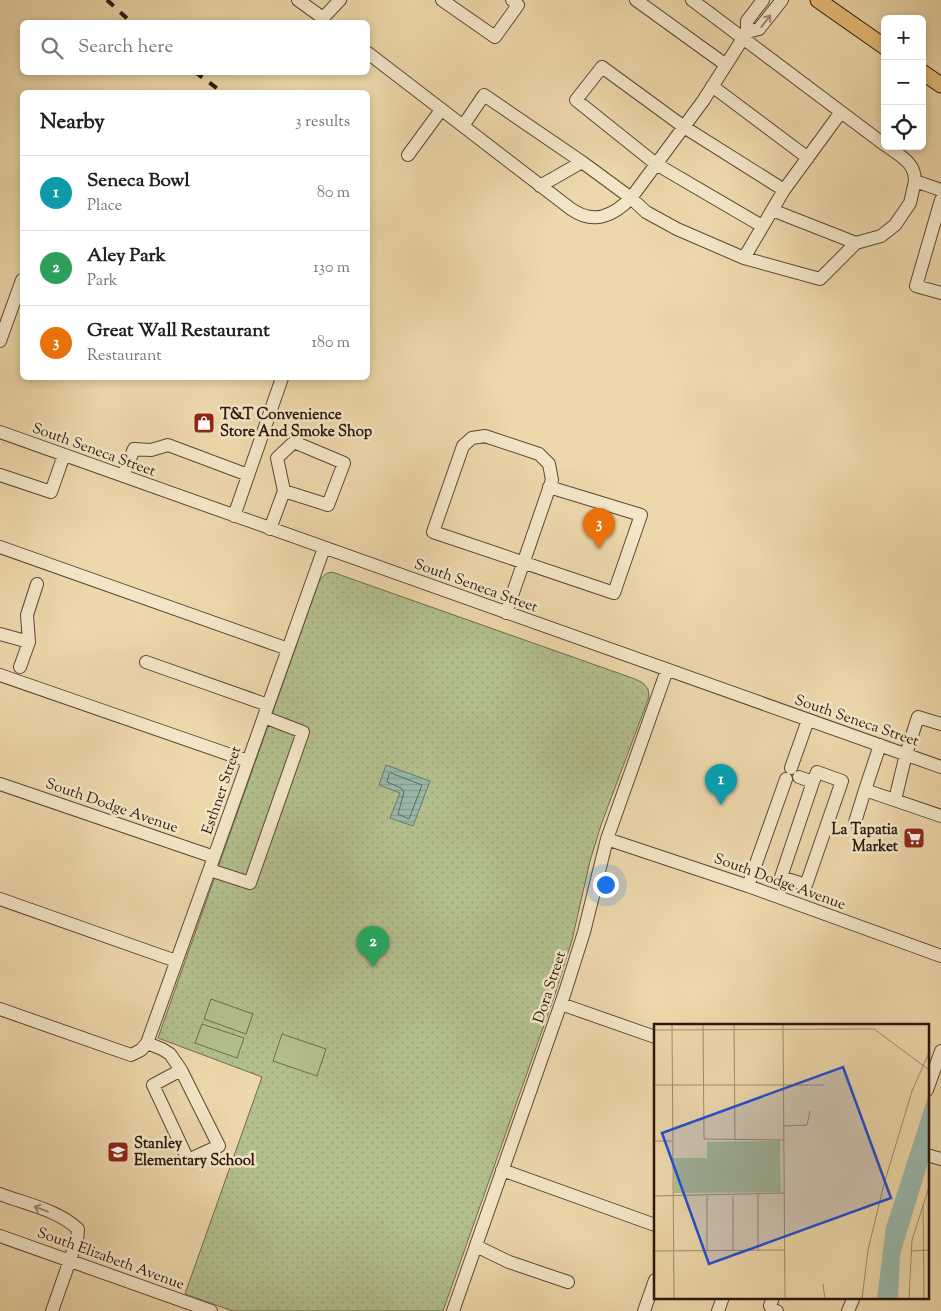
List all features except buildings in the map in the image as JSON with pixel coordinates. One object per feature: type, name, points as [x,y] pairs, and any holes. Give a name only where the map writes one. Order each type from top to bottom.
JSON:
[{"type":"main road","points":[[818,0],[881,44]]},
{"type":"main road","points":[[926,75],[941,85]]},
{"type":"street","points":[[298,0],[326,20],[340,0]]},
{"type":"street","points":[[442,0],[495,37],[518,5],[512,0]]},
{"type":"street","points":[[636,0],[726,65]]},
{"type":"street","points":[[692,0],[745,35],[881,142]]},
{"type":"street","points":[[370,55],[540,186],[581,216],[590,218],[603,216],[619,210],[631,198],[684,127],[726,65],[745,35],[747,21],[763,0]]},
{"type":"street","points":[[745,35],[759,30],[782,0]]},
{"type":"street","points":[[762,226],[656,164],[576,100],[602,67],[684,127],[784,190]]},
{"type":"street","points":[[712,86],[808,158]]},
{"type":"street","points":[[463,126],[484,95],[582,162],[631,198],[646,212],[677,229],[744,258],[820,279],[856,243],[881,236],[895,225],[910,203],[915,172],[912,165],[891,150]]},
{"type":"street","points":[[408,155],[441,110]]},
{"type":"street","points":[[744,258],[784,190],[842,112]]},
{"type":"street","points":[[540,186],[582,162]]},
{"type":"street","points":[[915,181],[941,190]]},
{"type":"street","points":[[941,200],[916,286],[941,293]]},
{"type":"street","points":[[772,210],[856,243]]},
{"type":"street","points":[[0,341],[20,286]]},
{"type":"street","points":[[234,516],[281,380]]},
{"type":"street","name":"South Seneca Street","points":[[0,432],[941,767]]},
{"type":"street","points":[[506,613],[524,562],[550,487],[552,480],[549,464],[539,454],[485,436],[472,438],[463,446],[434,532],[524,562],[614,593],[641,515],[550,487]]},
{"type":"street","points":[[277,458],[294,442],[344,463],[328,505],[284,491]]},
{"type":"street","points":[[123,476],[134,449],[151,450],[168,445],[248,475]]},
{"type":"street","points":[[257,450],[277,458]]},
{"type":"street","points":[[0,475],[51,492],[64,455]]},
{"type":"street","points":[[270,529],[284,491],[277,458]]},
{"type":"street","points":[[0,547],[288,649]]},
{"type":"street","name":"Esthner Street","points":[[147,1043],[324,548]]},
{"type":"street","points":[[20,667],[29,642],[27,615],[37,584]]},
{"type":"street","points":[[0,634],[29,642]]},
{"type":"street","points":[[146,662],[266,711]]},
{"type":"street","name":"Dora Street","points":[[453,1311],[561,1004],[584,932],[607,839],[667,670]]},
{"type":"street","points":[[0,675],[248,761]]},
{"type":"street","name":"South Dodge Avenue","points":[[0,784],[212,864],[250,883],[303,732],[266,711]]},
{"type":"street","points":[[895,800],[906,754],[918,716],[941,724]]},
{"type":"street","points":[[748,886],[792,774],[808,720]]},
{"type":"street","points":[[855,822],[880,745]]},
{"type":"street","points":[[775,896],[781,877],[813,782],[817,772],[842,781],[806,885],[781,877]]},
{"type":"street","points":[[792,774],[813,782]]},
{"type":"street","points":[[865,790],[940,812]]},
{"type":"street","name":"South Dodge Avenue","points":[[607,839],[748,886],[941,956]]},
{"type":"street","points":[[0,899],[176,961]]},
{"type":"street","points":[[561,1004],[654,1038]]},
{"type":"street","points":[[0,1009],[131,1056],[141,1050],[147,1043],[170,1054],[181,1070],[219,1146],[188,1160],[153,1085],[181,1070]]},
{"type":"street","points":[[928,1087],[941,1051]]},
{"type":"street","points":[[928,1155],[941,1160]]},
{"type":"street","points":[[502,1170],[654,1225]]},
{"type":"street","points":[[0,1194],[59,1215],[78,1229],[77,1240],[52,1311]]},
{"type":"street","name":"South Elizabeth Avenue","points":[[0,1236],[211,1311]]},
{"type":"street","points":[[476,1246],[510,1262],[568,1282]]},
{"type":"street","points":[[644,1311],[654,1283]]},
{"type":"street","points":[[718,1311],[723,1298]]},
{"type":"street","points":[[773,1298],[770,1306],[773,1310],[777,1311]]},
{"type":"street","points":[[848,1311],[854,1298]]},
{"type":"green space","points":[[332,572],[635,679],[643,683],[648,689],[649,697],[601,825],[590,861],[572,940],[555,994],[443,1311],[233,1311],[185,1294],[262,1077],[158,1038],[318,584],[327,573]]},
{"type":"green space","points":[[211,999],[253,1014],[246,1034],[204,1019]]},
{"type":"green space","points":[[202,1024],[244,1038],[237,1058],[195,1043]]},
{"type":"green space","points":[[282,1034],[326,1049],[317,1076],[273,1061]]},
{"type":"water","points":[[386,765],[430,781],[413,826],[390,818],[400,793],[379,785]]},
{"type":"railway","points":[[107,0],[129,20]]},
{"type":"railway","points":[[199,75],[219,90]]},
{"type":"place","name":"T&T Convenience Store And Smoke Shop","points":[[204,423]]},
{"type":"place","name":"Great Wall Restaurant","points":[[599,549]]},
{"type":"place","name":"Seneca Bowl","points":[[721,805]]},
{"type":"place","name":"La Tapatia Market","points":[[914,838]]},
{"type":"place","name":"Aley Park","points":[[373,967]]},
{"type":"place","name":"Stanley Elementary School","points":[[118,1152]]}]
